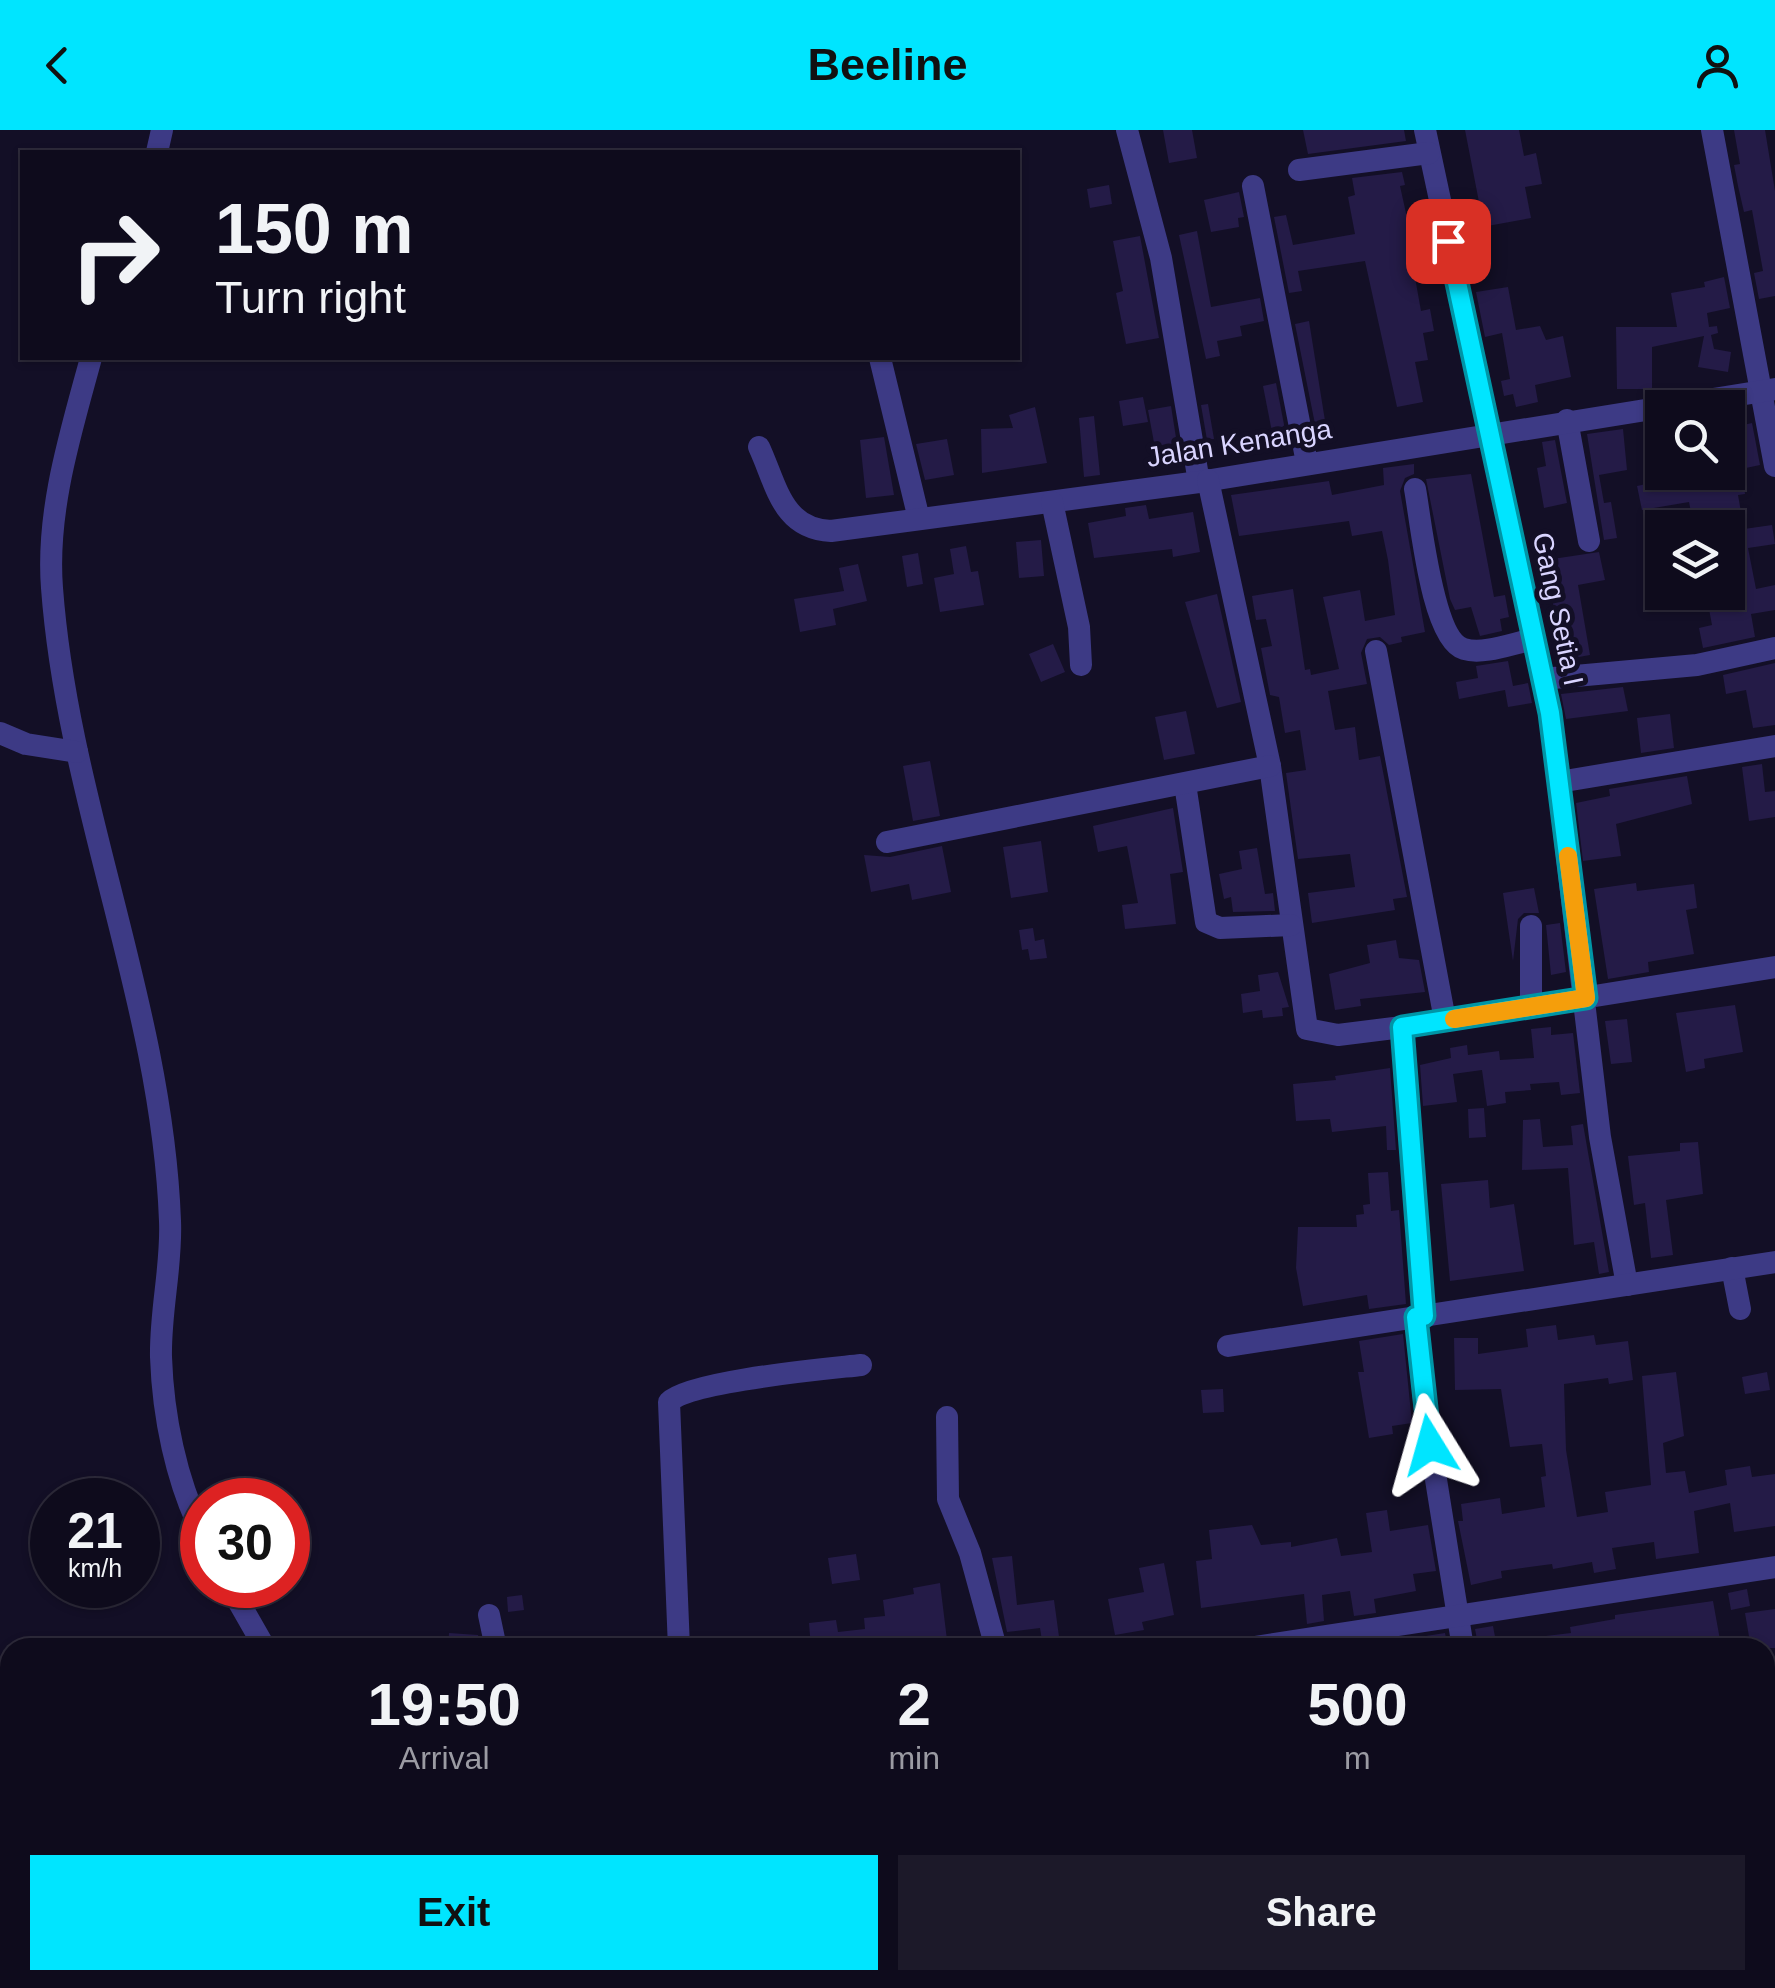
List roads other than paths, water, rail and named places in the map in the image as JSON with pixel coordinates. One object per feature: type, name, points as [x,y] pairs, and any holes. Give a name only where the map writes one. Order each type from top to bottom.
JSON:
[{"type":"street","points":[[1127,130],[1161,258],[1204,481],[1270,766],[1308,1029],[1338,1035],[1402,1027],[1775,967]]},
{"type":"street","points":[[1712,130],[1767,391],[1775,466]]},
{"type":"street","points":[[1299,170],[1427,141]]},
{"type":"street","name":"Gang Setia I","points":[[1427,141],[1542,679],[1559,782],[1600,1137],[1627,1285]]},
{"type":"street","points":[[1253,186],[1307,464]]},
{"type":"street","points":[[90,360],[67,447],[52,533],[52,586],[77,752],[122,923],[157,1095],[171,1225],[161,1356],[166,1412],[182,1478]]},
{"type":"street","points":[[880,360],[919,520]]},
{"type":"street","name":"Jalan Kenanga","points":[[760,447],[791,516],[809,530],[919,520],[1204,481],[1490,432],[1767,391]]},
{"type":"street","points":[[1567,420],[1589,541]]},
{"type":"street","points":[[1415,489],[1444,632],[1453,644],[1475,651],[1534,639]]},
{"type":"street","points":[[1052,502],[1079,626],[1081,665]]},
{"type":"street","points":[[1542,679],[1697,665],[1775,648]]},
{"type":"street","points":[[1376,651],[1445,1020]]},
{"type":"street","points":[[0,733],[26,744],[77,752]]},
{"type":"street","points":[[1559,782],[1775,746]]},
{"type":"street","points":[[887,842],[1270,766]]},
{"type":"street","points":[[1185,784],[1206,922],[1220,928],[1291,925]]},
{"type":"street","points":[[1531,926],[1535,954],[1531,1006]]},
{"type":"street","points":[[1402,1027],[1425,1410],[1462,1638]]},
{"type":"street","points":[[1228,1346],[1775,1262]]},
{"type":"street","points":[[1732,1268],[1740,1309]]},
{"type":"street","points":[[678,1638],[668,1402],[682,1394],[773,1376],[861,1365]]},
{"type":"street","points":[[948,1417],[948,1499],[970,1553],[993,1638]]},
{"type":"street","points":[[1313,1638],[1775,1566]]},
{"type":"street","points":[[242,1608],[259,1638]]},
{"type":"street","points":[[489,1615],[494,1638]]}]
